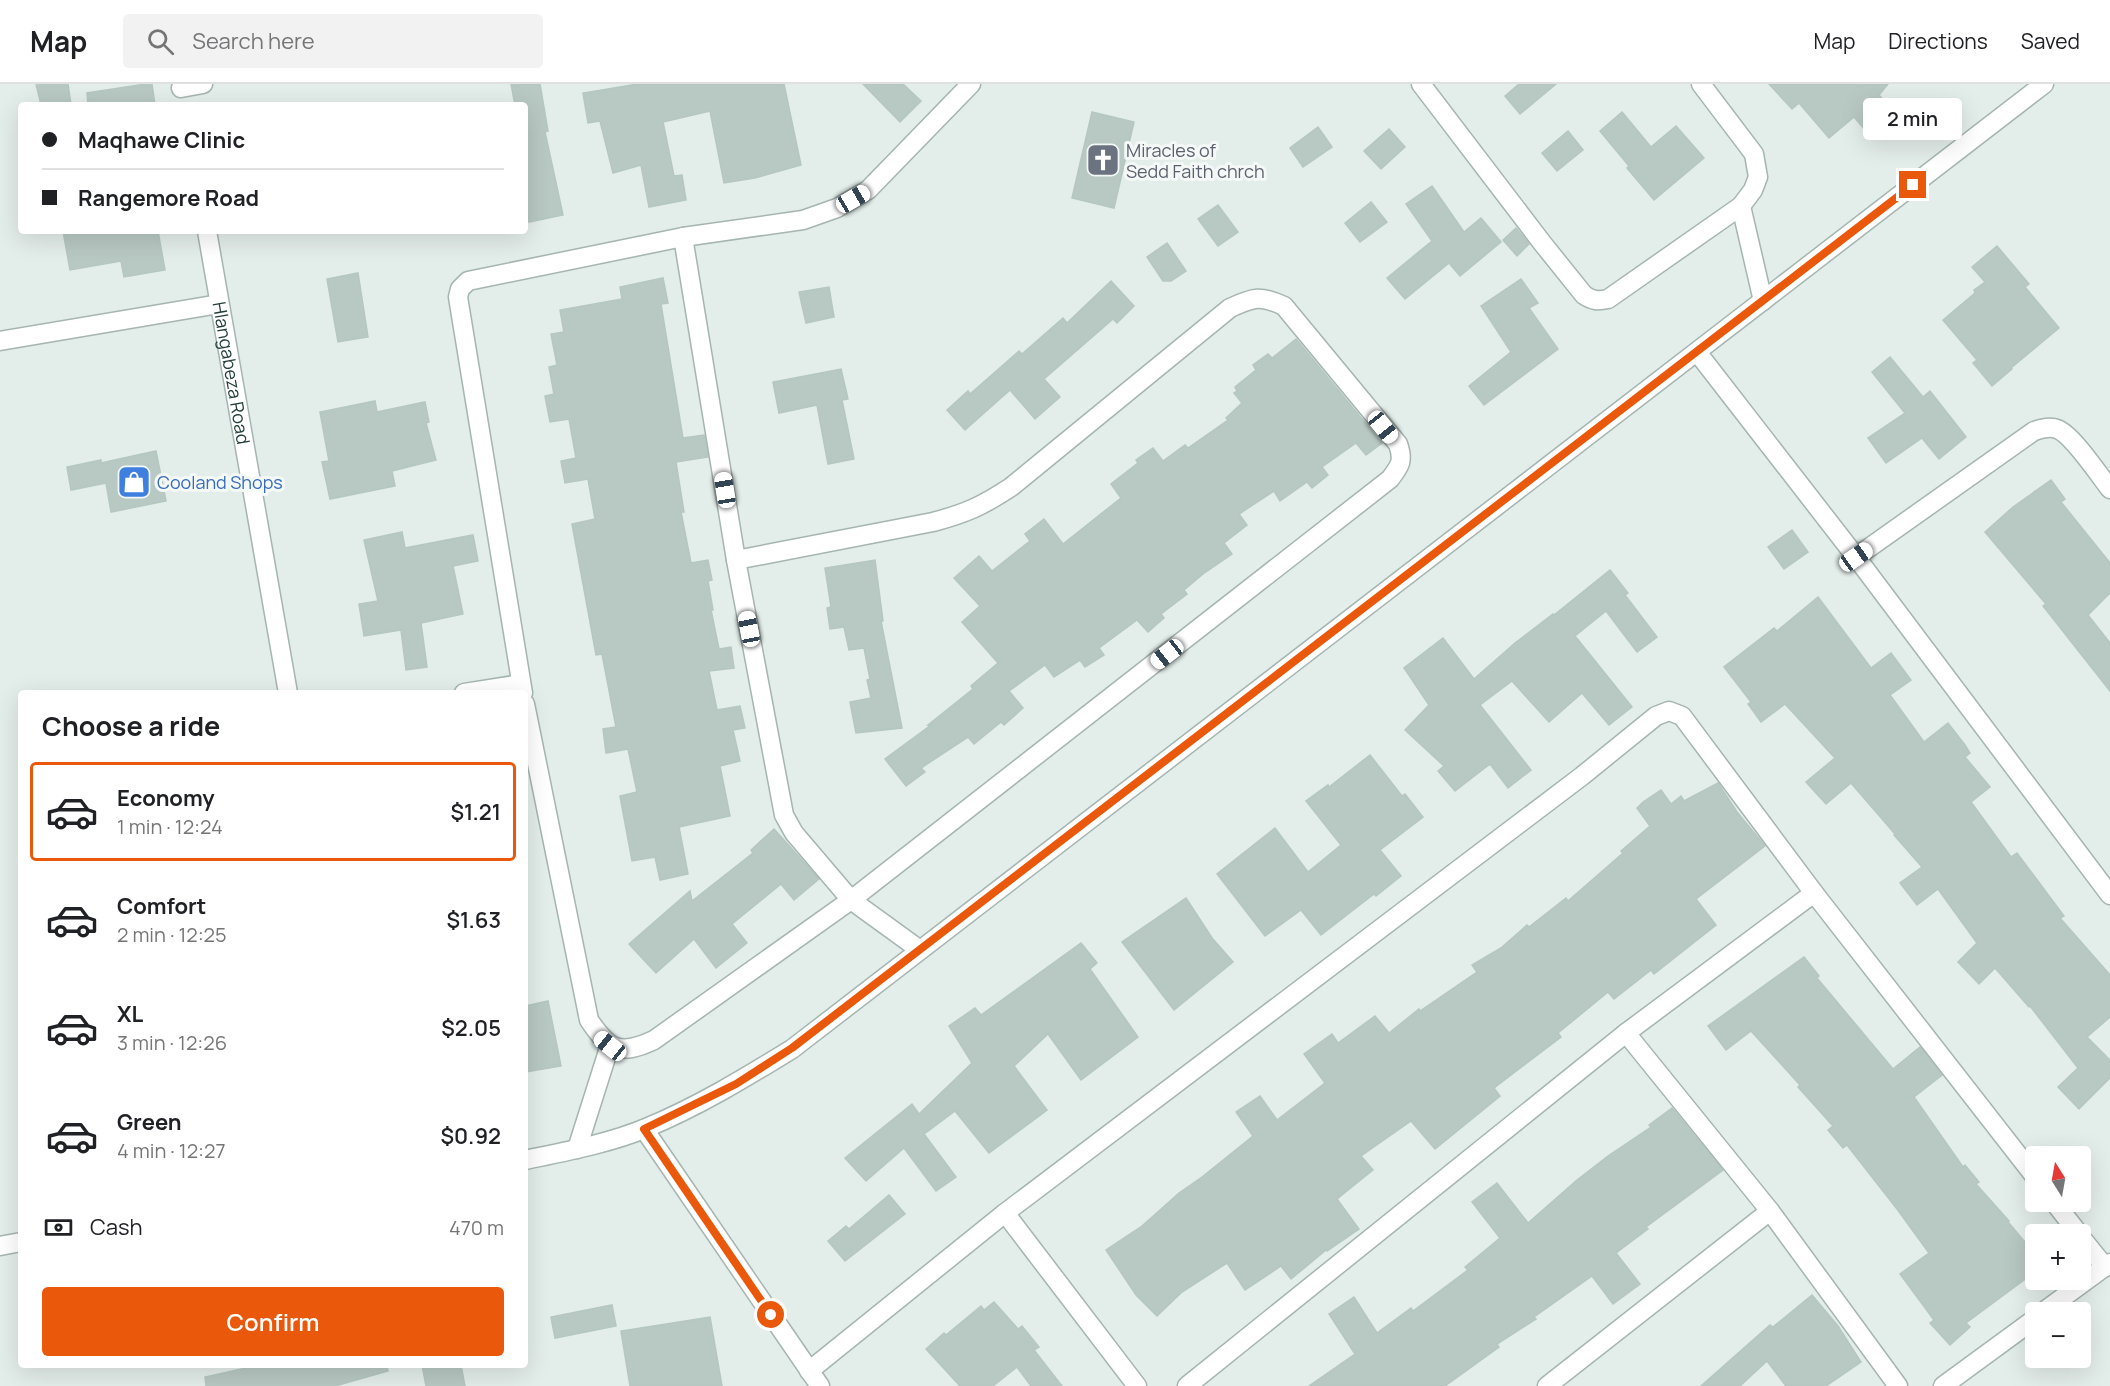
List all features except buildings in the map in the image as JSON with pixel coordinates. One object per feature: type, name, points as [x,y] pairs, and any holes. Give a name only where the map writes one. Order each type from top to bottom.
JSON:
[{"type":"street","points":[[182,92],[203,84]]},
{"type":"street","points":[[522,689],[458,297],[460,289],[468,281],[683,237],[804,220],[837,208],[868,190],[970,84]]},
{"type":"street","points":[[1421,84],[1543,244],[1584,295],[1592,300],[1608,299],[1741,206],[1753,190],[1758,177],[1754,154],[1701,84]]},
{"type":"street","points":[[528,1159],[577,1149],[644,1129],[736,1084],[792,1048],[2044,84]]},
{"type":"street","points":[[1741,206],[1763,301]]},
{"type":"street","name":"Hlangabeza Road","points":[[208,234],[287,690]]},
{"type":"street","points":[[683,237],[736,560],[784,815],[794,833],[850,900],[920,950]]},
{"type":"street","points":[[528,719],[589,1020],[601,1038],[610,1046],[635,1049],[654,1040],[850,900],[1390,480],[1400,466],[1401,454],[1398,444],[1284,306],[1266,298],[1253,297],[1230,308],[1011,487],[983,505],[963,514],[933,522],[736,560]]},
{"type":"street","points":[[0,341],[219,303]]},
{"type":"street","points":[[1696,352],[1856,557],[2110,895]]},
{"type":"street","points":[[1856,557],[2034,431],[2043,428],[2055,428],[2066,433],[2110,489]]},
{"type":"street","points":[[809,1371],[1005,1213],[1582,776],[1656,716],[1670,711],[1682,716],[1814,893],[2025,1164]]},
{"type":"street","points":[[1187,1386],[1626,1033],[1814,893]]},
{"type":"street","points":[[1626,1033],[1770,1211],[1898,1386]]},
{"type":"street","points":[[577,1149],[610,1046]]},
{"type":"street","points":[[644,1129],[820,1386]]},
{"type":"street","points":[[1547,1386],[1770,1211]]},
{"type":"street","points":[[2062,1212],[2071,1224]]},
{"type":"street","points":[[1005,1213],[1137,1386]]},
{"type":"street","points":[[0,1246],[18,1243]]},
{"type":"street","points":[[2057,1302],[2107,1265],[2091,1247]]},
{"type":"street","points":[[1943,1386],[2025,1326]]},
{"type":"place","name":"Miracles of Sedd Faith chrch","points":[[1103,160]]},
{"type":"place","name":"Cooland Shops","points":[[134,482]]},
{"type":"route","points":[[771,1315],[644,1129],[736,1084],[792,1048],[1913,185]]}]
